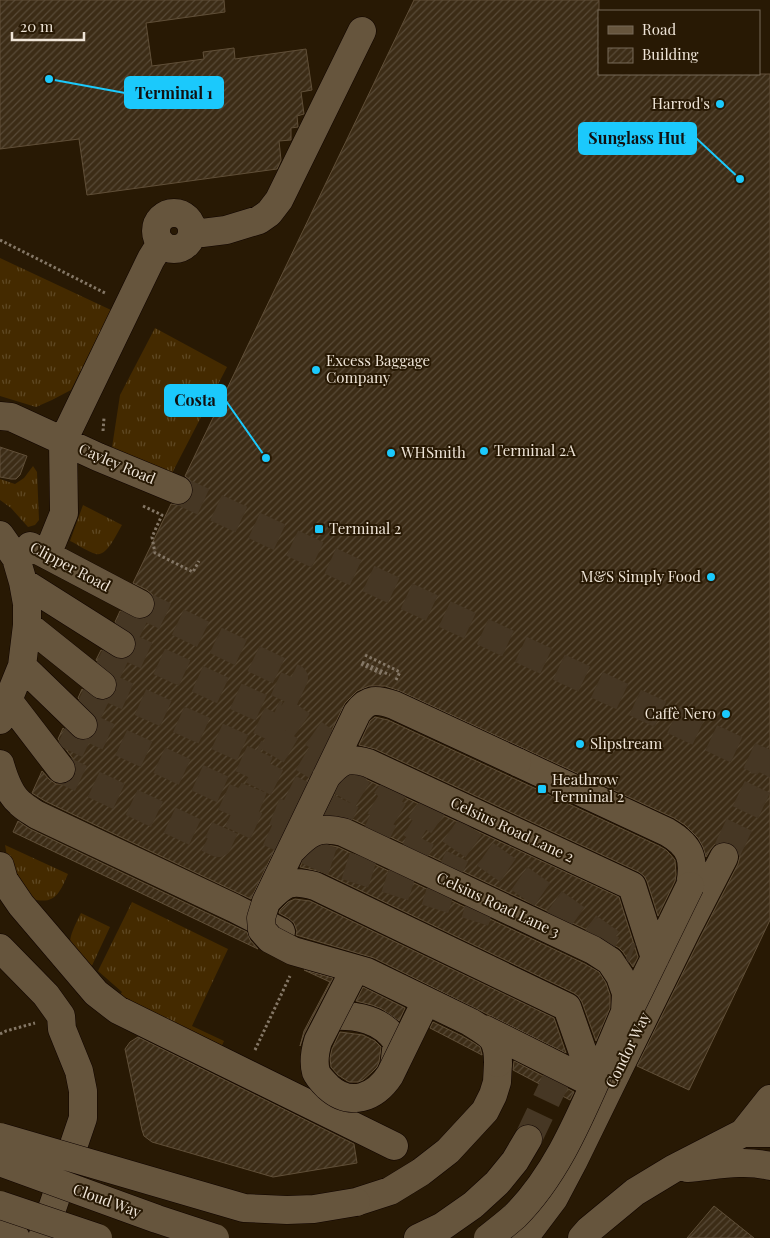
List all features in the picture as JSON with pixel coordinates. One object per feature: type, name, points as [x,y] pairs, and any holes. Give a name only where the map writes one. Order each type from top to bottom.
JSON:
[{"type":"street","points":[[47,556],[64,513],[59,439],[161,242],[171,249],[177,249],[188,243],[193,232],[202,233],[226,230],[259,220],[269,213],[279,200],[362,31]]},
{"type":"street","name":"Cayley Road","points":[[0,416],[11,417],[103,459],[178,490]]},
{"type":"street","points":[[0,431],[35,443],[59,439]]},
{"type":"street","name":"Clipper Road","points":[[0,530],[140,604]]},
{"type":"street","points":[[0,535],[16,558],[28,604],[22,666],[4,710],[61,769]]},
{"type":"street","points":[[23,582],[121,644]]},
{"type":"street","points":[[27,625],[102,685]]},
{"type":"street","points":[[22,666],[83,725]]},
{"type":"street","points":[[488,1238],[515,1215],[542,1183],[554,1166],[570,1134],[599,1091],[606,1057],[690,886],[693,873],[691,860],[683,843],[667,832],[394,705],[382,701],[372,701],[363,705],[357,713],[266,902],[261,918],[262,930],[270,939],[293,951],[367,972],[426,1000],[599,1091]]},
{"type":"street","name":"Celsius Road Lane 2","points":[[326,777],[335,766],[344,761],[356,759],[368,763],[632,886],[655,958]]},
{"type":"street","points":[[12,791],[234,908],[599,1091]]},
{"type":"street","name":"Celsius Road Lane 3","points":[[292,850],[303,838],[315,831],[330,829],[343,832],[593,950],[610,961],[620,976],[626,993],[625,1012],[606,1057]]},
{"type":"street","name":"Condor Way","points":[[524,1238],[554,1198],[573,1162],[599,1091],[643,1019],[724,858]]},
{"type":"street","points":[[0,866],[4,880],[21,905],[96,994],[118,1010],[394,1146]]},
{"type":"street","points":[[266,902],[277,890],[288,883],[301,882],[315,886],[567,1007],[599,1091]]},
{"type":"street","points":[[0,948],[46,995],[61,1016],[62,1029],[79,1071],[83,1091],[83,1118],[42,1238]]},
{"type":"street","points":[[355,969],[318,1041],[315,1051],[314,1061],[317,1073],[323,1082],[340,1095],[349,1098],[360,1098],[377,1091],[394,1068],[426,1000]]},
{"type":"street","points":[[331,1016],[349,1015],[362,1018],[382,1026],[392,1033],[398,1042],[394,1068]]},
{"type":"street","points":[[0,1137],[244,1208],[314,1209],[356,1202],[390,1191],[421,1172],[448,1151],[486,1112],[497,1082],[498,1049],[494,1039],[470,1022]]},
{"type":"street","points":[[582,1238],[635,1192],[673,1169],[743,1133],[770,1099]]},
{"type":"street","points":[[743,1133],[770,1133]]},
{"type":"street","points":[[418,1238],[443,1226],[473,1205],[497,1184],[515,1161],[528,1139]]},
{"type":"street","name":"Cloud Way","points":[[0,1162],[215,1238]]},
{"type":"street","points":[[673,1169],[740,1163],[759,1163],[770,1166]]},
{"type":"street","points":[[56,1198],[57,1238]]},
{"type":"street","points":[[0,1205],[98,1238]]},
{"type":"street","points":[[0,1231],[16,1238]]},
{"type":"path","points":[[0,240],[129,305]]},
{"type":"path","points":[[103,459],[110,444],[103,432],[105,415]]},
{"type":"path","points":[[136,503],[162,515],[152,537],[155,553],[194,572],[198,561]]},
{"type":"path","points":[[365,655],[400,672]]},
{"type":"path","points":[[361,663],[396,680]]},
{"type":"path","points":[[234,1067],[239,1056],[250,1061],[292,972]]},
{"type":"path","points":[[0,1034],[61,1016]]},
{"type":"green space","points":[[0,258],[111,310],[71,390],[36,407],[0,396]]},
{"type":"green space","points":[[155,328],[227,367],[170,477],[111,454],[120,395]]},
{"type":"green space","points":[[33,466],[37,472],[39,520],[35,525],[28,527],[11,508],[0,500],[0,479],[15,484],[24,478]]},
{"type":"green space","points":[[83,505],[122,525],[108,548],[100,554],[93,553],[70,541]]},
{"type":"green space","points":[[5,845],[68,874],[58,893],[44,901],[29,898],[7,856]]},
{"type":"green space","points":[[132,902],[228,949],[192,1026],[224,1041],[219,1052],[117,999],[122,992],[98,971]]},
{"type":"green space","points":[[81,913],[110,927],[89,972],[76,956],[70,944],[72,932]]},
{"type":"building","points":[[0,0],[224,0],[225,12],[146,23],[152,66],[204,59],[203,52],[234,48],[235,59],[306,49],[312,90],[301,92],[304,114],[297,116],[298,127],[291,128],[291,140],[279,141],[281,160],[277,169],[87,195],[79,139],[0,149]]},
{"type":"building","name":"Terminal 2A","points":[[414,0],[599,0],[598,75],[770,74],[770,920],[689,1090],[637,1066],[738,864],[740,856],[737,848],[731,843],[723,841],[715,844],[706,857],[698,838],[685,825],[674,818],[400,691],[385,686],[369,686],[357,691],[345,703],[251,899],[45,801],[32,793],[42,771],[56,784],[70,782],[75,775],[76,767],[74,760],[58,739],[63,728],[73,737],[80,740],[88,740],[95,735],[98,729],[98,721],[94,714],[78,698],[82,689],[99,700],[107,700],[114,694],[117,687],[116,679],[112,673],[96,660],[101,650],[120,660],[129,658],[134,652],[137,644],[135,636],[115,622],[120,611],[140,620],[149,617],[154,611],[156,603],[153,595],[133,583],[171,504],[181,505],[187,503],[192,496],[193,487],[191,481],[185,476]]},
{"type":"building","points":[[0,447],[27,456],[20,475],[16,479],[0,477]]},
{"type":"building","points":[[375,717],[388,720],[666,850],[675,860],[676,875],[658,916],[647,881],[639,872],[375,749],[359,745],[370,721]]},
{"type":"building","points":[[351,776],[363,778],[619,897],[638,957],[633,967],[619,948],[600,936],[350,818],[326,814],[339,785]]},
{"type":"building","points":[[18,821],[30,829],[247,932],[250,940],[258,949],[13,832]]},
{"type":"building","points":[[327,845],[338,847],[599,972],[606,983],[610,995],[610,1008],[596,1041],[582,1002],[574,993],[322,872],[300,867],[303,861],[314,851]]},
{"type":"building","points":[[295,899],[310,901],[554,1018],[566,1053],[374,958],[296,935],[297,931],[294,923],[279,913],[288,902]]},
{"type":"building","points":[[304,970],[333,978],[304,1034],[300,1046],[304,1031],[330,982]]},
{"type":"building","points":[[363,987],[405,1008],[399,1021],[382,1009],[356,1001]]},
{"type":"building","points":[[433,1022],[480,1047],[482,1055],[430,1028]]},
{"type":"building","points":[[340,1032],[363,1035],[375,1041],[381,1047],[377,1067],[363,1080],[349,1082],[338,1075],[331,1067],[332,1049]]},
{"type":"building","points":[[138,1037],[354,1144],[357,1163],[273,1177],[152,1142],[144,1136],[142,1130],[125,1049],[130,1042]]},
{"type":"building","points":[[514,1061],[574,1092],[570,1100],[513,1070]]},
{"type":"building","points":[[714,1206],[754,1238],[687,1238]]},
{"type":"tunnel","points":[[178,490],[763,762],[765,771],[724,857]]},
{"type":"tunnel","points":[[140,604],[294,678],[218,843],[61,769],[140,604]]},
{"type":"tunnel","points":[[121,644],[277,715]]},
{"type":"tunnel","points":[[102,685],[259,755]]},
{"type":"tunnel","points":[[279,709],[611,943]]},
{"type":"tunnel","points":[[83,725],[239,797],[326,832]]},
{"type":"tunnel","points":[[267,736],[425,832]]},
{"type":"tunnel","points":[[252,770],[462,874]]},
{"type":"tunnel","points":[[231,814],[328,860],[494,913]]},
{"type":"tunnel","points":[[588,940],[631,957]]},
{"type":"tunnel","points":[[528,1139],[565,1061]]},
{"type":"place","name":"Terminal 1","points":[[49,79]]},
{"type":"place","name":"Harrod's","points":[[720,104]]},
{"type":"place","name":"Sunglass Hut","points":[[740,179]]},
{"type":"place","name":"Excess Baggage Company","points":[[316,370]]},
{"type":"place","name":"Terminal 2A","points":[[484,451]]},
{"type":"place","name":"WHSmith","points":[[391,453]]},
{"type":"place","name":"Costa","points":[[266,458]]},
{"type":"place","name":"Terminal 2","points":[[319,529]]},
{"type":"place","name":"M&S Simply Food","points":[[711,577]]},
{"type":"place","name":"Caffè Nero","points":[[726,714]]},
{"type":"place","name":"Slipstream","points":[[580,744]]},
{"type":"place","name":"Heathrow Terminal 2","points":[[542,789]]}]
